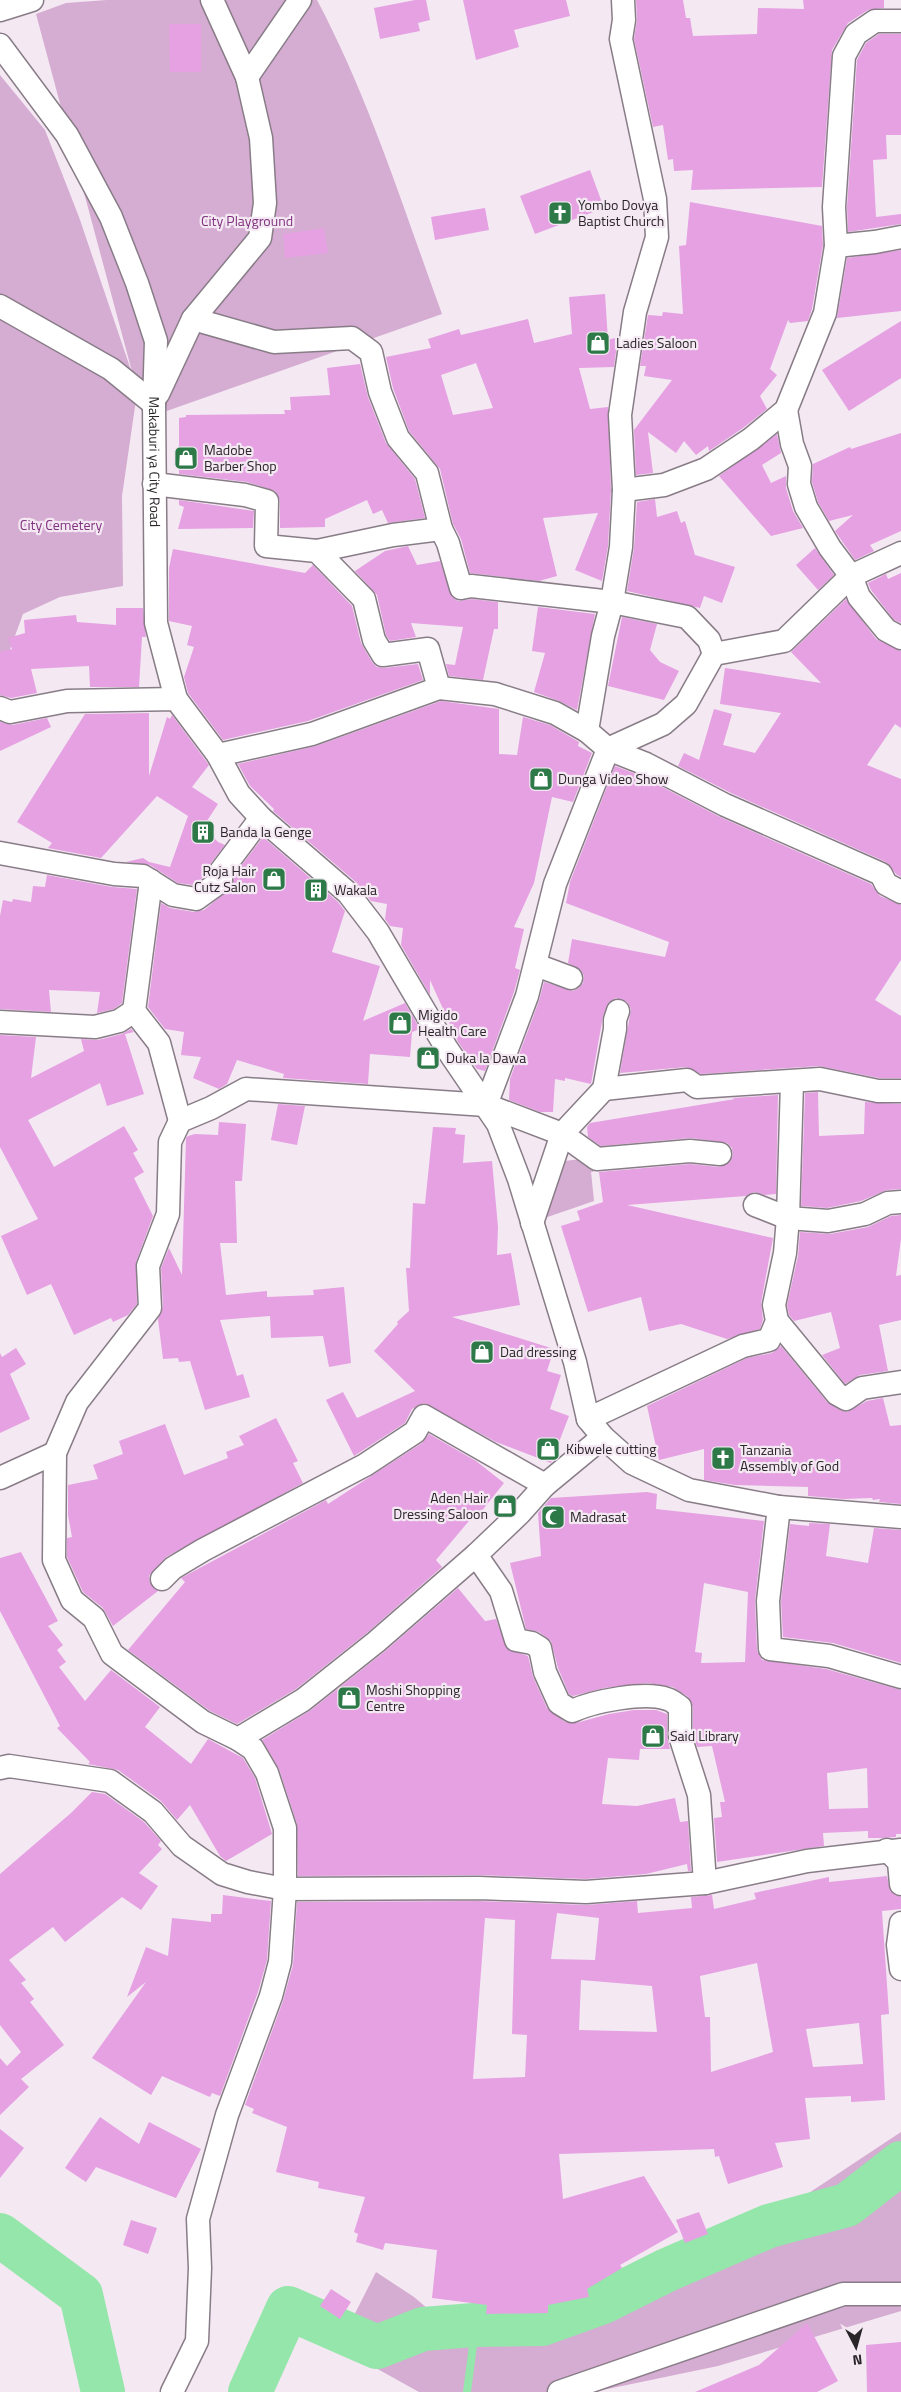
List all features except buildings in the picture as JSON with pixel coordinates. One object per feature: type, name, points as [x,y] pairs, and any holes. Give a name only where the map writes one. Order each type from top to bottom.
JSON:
[{"type":"street","points":[[0,10],[32,0]]},
{"type":"street","points":[[154,404],[193,319],[260,238],[265,203],[261,138],[247,77],[212,0]]},
{"type":"street","points":[[247,77],[300,0]]},
{"type":"street","points":[[587,731],[603,636],[612,602],[621,548],[624,490],[620,415],[635,312],[657,237],[655,199],[621,39],[624,20],[623,0]]},
{"type":"street","points":[[624,490],[664,485],[706,469],[751,439],[786,410],[825,313],[836,246],[834,207],[844,56],[856,34],[875,21],[901,21]]},
{"type":"street","points":[[0,44],[66,135],[111,217],[137,283],[156,341],[154,404]]},
{"type":"street","points":[[836,246],[901,237]]},
{"type":"street","name":"Makaburi ya City Road","points":[[0,306],[111,369],[154,404],[156,623],[176,699],[218,755],[239,794],[261,818],[348,892],[378,932],[447,1049],[498,1124],[532,1223],[575,1362],[588,1418]]},
{"type":"street","points":[[193,319],[274,342],[352,338],[370,352],[380,392],[398,438],[427,473],[441,529],[448,543],[460,588],[472,586],[612,602],[686,617],[710,640],[714,654],[686,704],[663,724],[608,749],[555,884],[536,965],[486,1105]]},
{"type":"street","points":[[786,410],[792,444],[800,466],[799,484],[806,507],[830,548],[851,576],[859,597],[886,630],[901,638]]},
{"type":"street","points":[[154,484],[245,495],[267,501],[266,546],[318,551],[393,535],[441,529]]},
{"type":"street","points":[[318,551],[364,599],[374,640],[384,655],[428,650],[439,688]]},
{"type":"street","points":[[714,654],[784,641],[851,576],[901,553]]},
{"type":"street","points":[[218,755],[312,734],[439,688],[495,694],[555,713],[587,731],[608,749],[646,764],[725,805],[881,874],[886,884],[901,892]]},
{"type":"street","points":[[3,711],[67,701],[176,699]]},
{"type":"street","points":[[0,853],[114,874],[143,876],[173,895],[196,899],[221,881],[221,871],[261,818]]},
{"type":"street","points":[[151,881],[134,1011],[159,1043],[180,1121],[170,1142],[168,1214],[148,1266],[150,1308],[77,1402],[55,1453],[54,1560],[72,1600],[94,1618],[112,1654],[203,1722],[238,1739],[253,1749],[276,1796],[286,1828],[285,1889],[280,1962],[275,1983],[227,2114],[198,2219],[200,2268],[196,2341],[172,2392]]},
{"type":"street","points":[[536,965],[571,978]]},
{"type":"street","points":[[0,1022],[95,1027],[119,1021],[134,1011]]},
{"type":"street","points":[[532,1223],[562,1134],[604,1089],[618,1011]]},
{"type":"street","points":[[604,1089],[687,1080],[697,1088],[820,1079],[878,1091],[901,1091]]},
{"type":"street","points":[[792,1082],[788,1218],[785,1253],[774,1305],[777,1321],[837,1394],[846,1399],[862,1388],[901,1382]]},
{"type":"street","points":[[180,1121],[211,1108],[246,1089],[486,1105],[562,1134],[597,1159],[690,1152],[720,1154]]},
{"type":"street","points":[[755,1205],[788,1218],[828,1221],[866,1214],[888,1203],[901,1202]]},
{"type":"street","points":[[777,1321],[770,1340],[743,1346],[588,1418],[603,1437],[632,1463],[689,1490],[779,1507],[901,1517]]},
{"type":"street","points":[[162,1579],[173,1568],[203,1550],[365,1465],[415,1432],[424,1416],[545,1485]]},
{"type":"street","points":[[238,1739],[303,1700],[376,1642],[476,1555],[520,1513],[545,1485],[603,1437]]},
{"type":"street","points":[[0,1478],[55,1453]]},
{"type":"street","points":[[779,1507],[768,1601],[770,1649],[828,1656],[901,1676]]},
{"type":"street","points":[[476,1555],[501,1591],[516,1640],[532,1643],[540,1648],[545,1672],[559,1703],[572,1711],[584,1706],[632,1696],[668,1699],[680,1708],[680,1736],[699,1796],[706,1883]]},
{"type":"street","points":[[0,1768],[9,1766],[110,1781],[153,1812],[182,1846],[222,1874],[248,1882],[285,1889],[479,1888],[586,1892],[706,1883],[807,1861],[894,1850],[899,1862],[901,1884]]},
{"type":"street","points":[[901,1923],[898,1945],[901,1969]]},
{"type":"street","points":[[558,2392],[844,2294],[901,2294]]},
{"type":"green space","name":"City Playground","points":[[107,0],[317,0],[336,37],[369,115],[442,314],[144,419],[137,393],[122,496],[123,586],[60,597],[23,614],[0,677],[0,75],[45,130],[79,217],[134,379],[36,14],[66,3]]},
{"type":"green space","points":[[592,1158],[593,1172],[591,1172],[594,1201],[536,1221],[554,1162]]},
{"type":"green space","points":[[901,2132],[901,2311],[718,2366],[593,2392],[419,2392],[338,2347],[376,2272],[414,2297],[461,2337],[575,2310],[694,2269]]},
{"type":"waterway","points":[[250,2392],[288,2308],[377,2347],[423,2329],[474,2325],[542,2324],[603,2302],[667,2270],[769,2226],[847,2205],[901,2163]]},
{"type":"waterway","points":[[0,2235],[81,2295],[103,2392]]},
{"type":"waterway","points":[[467,2392],[475,2330],[474,2325]]},
{"type":"place","name":"Yombo Dovya Baptist Church","points":[[560,213]]},
{"type":"place","name":"Ladies Saloon","points":[[598,343]]},
{"type":"place","name":"Madobe Barber Shop","points":[[186,458]]},
{"type":"place","name":"Dunga Video Show","points":[[541,779]]},
{"type":"place","name":"Banda la Genge","points":[[203,832]]},
{"type":"place","name":"Roja Hair Cutz Salon","points":[[274,879]]},
{"type":"place","name":"Wakala","points":[[316,890]]},
{"type":"place","name":"Migido Health Care","points":[[400,1023]]},
{"type":"place","name":"Duka la Dawa","points":[[428,1058]]},
{"type":"place","name":"Dad dressing","points":[[482,1352]]},
{"type":"place","name":"Kibwele cutting","points":[[548,1449]]},
{"type":"place","name":"Tanzania Assembly of God","points":[[723,1458]]},
{"type":"place","name":"Aden Hair Dressing Saloon","points":[[505,1506]]},
{"type":"place","name":"Madrasat","points":[[553,1517]]},
{"type":"place","name":"Moshi Shopping Centre","points":[[349,1698]]},
{"type":"place","name":"Said Library","points":[[653,1736]]},
{"type":"park label","name":"City Cemetery","points":[[61,525]]}]
